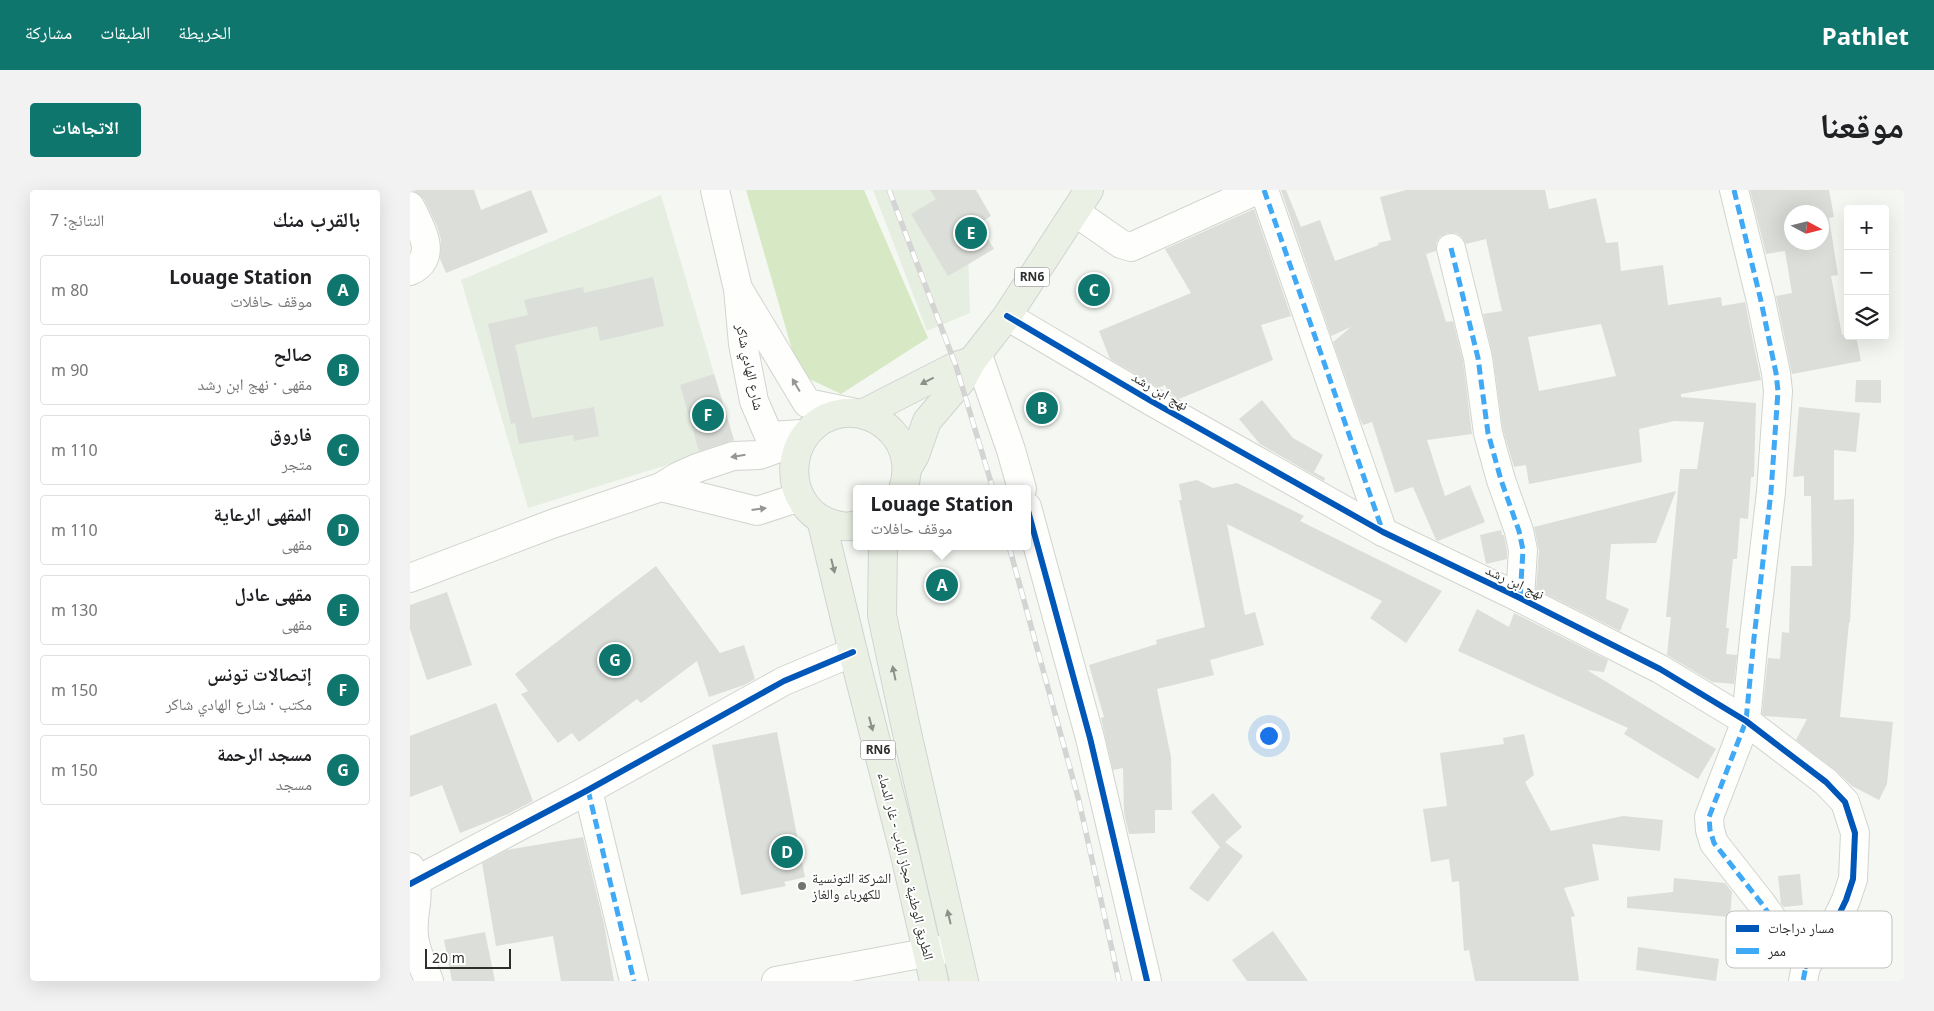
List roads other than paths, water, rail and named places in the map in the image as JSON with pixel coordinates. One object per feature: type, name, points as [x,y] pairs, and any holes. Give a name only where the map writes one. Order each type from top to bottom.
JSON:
[{"type":"main road","name":"RN6","points":[[908,471],[927,421],[961,382],[975,358],[1007,316],[1082,201]]},
{"type":"main road","points":[[853,525],[842,526],[821,519],[813,513],[800,497],[795,483],[793,468],[795,454],[804,437],[819,422],[834,415],[866,412],[975,358]]},
{"type":"main road","name":"RN6","points":[[855,413],[878,420],[893,432],[904,449],[908,471]]},
{"type":"main road","name":"الطريق الوطنية مجاز الباب - غار الدماء","points":[[821,519],[905,855],[934,981]]},
{"type":"main road","name":"RN6","points":[[884,550],[882,615],[964,981]]},
{"type":"street","name":"شارع الهادي شاكر","points":[[715,190],[738,289],[743,344],[754,401],[762,423],[770,436],[804,437]]},
{"type":"street","points":[[1082,201],[1121,244],[1131,247],[1257,190]]},
{"type":"street","points":[[1264,190],[1384,532]]},
{"type":"street","points":[[1734,190],[1763,310],[1778,391],[1771,492],[1746,721],[1709,817],[1714,843],[1766,911]]},
{"type":"street","points":[[410,206],[426,240],[426,253],[420,263],[410,271]]},
{"type":"street","points":[[1451,248],[1478,358],[1488,432],[1523,550],[1520,598]]},
{"type":"street","name":"شارع الهادي شاكر","points":[[738,289],[807,403],[855,413]]},
{"type":"street","name":"نهج ابن رشد","points":[[1007,316],[1151,401],[1384,532],[1660,669],[1746,721],[1826,782],[1845,802],[1855,834],[1853,878],[1841,911]]},
{"type":"street","points":[[975,358],[1011,450],[1021,485]]},
{"type":"street","points":[[410,578],[552,524],[661,487],[679,476],[716,461],[733,456],[759,454],[804,437]]},
{"type":"street","points":[[661,487],[757,511],[800,497]]},
{"type":"street","points":[[1031,522],[1090,738],[1147,981]]},
{"type":"street","points":[[429,981],[412,935],[417,899],[412,877],[588,790],[784,681],[853,652]]},
{"type":"street","points":[[588,790],[634,981]]},
{"type":"street","points":[[776,981],[956,947]]},
{"type":"railway","points":[[889,190],[956,366],[992,485]]},
{"type":"railway","points":[[1010,550],[1079,801],[1119,981]]},
{"type":"place","name":"مقهى عادل","points":[[971,233]]},
{"type":"place","name":"فاروق","points":[[1094,290]]},
{"type":"place","name":"صالح","points":[[1042,408]]},
{"type":"place","name":"إتصالات تونس","points":[[708,415]]},
{"type":"place","name":"Louage Station","points":[[942,585]]},
{"type":"place","name":"مسجد الرحمة","points":[[615,660]]},
{"type":"place","name":"المقهى الرعاية","points":[[787,852]]},
{"type":"place","name":"الشركة التونسية للكهرباء والغاز","points":[[802,886]]}]
